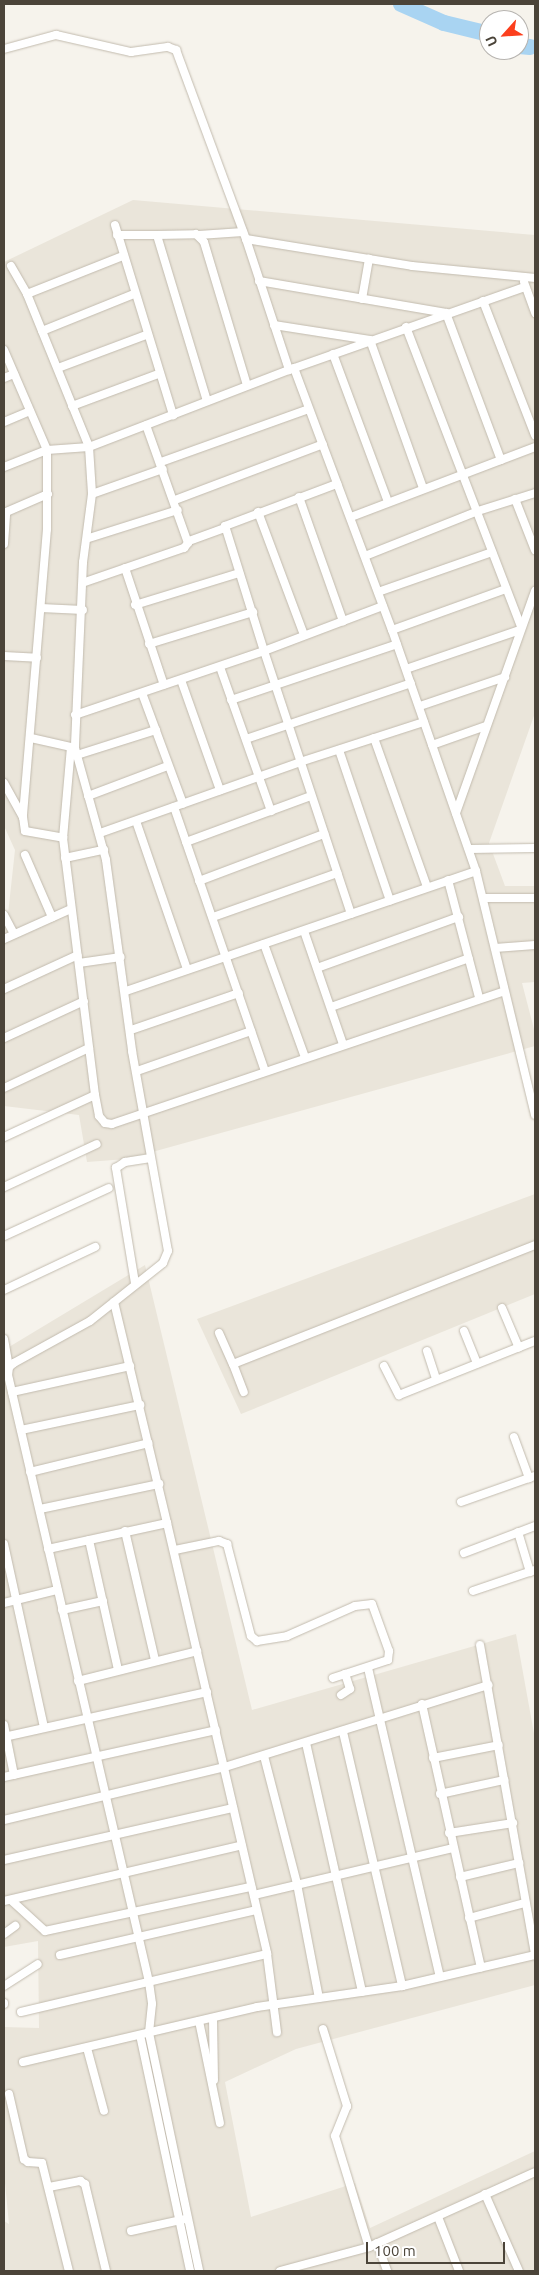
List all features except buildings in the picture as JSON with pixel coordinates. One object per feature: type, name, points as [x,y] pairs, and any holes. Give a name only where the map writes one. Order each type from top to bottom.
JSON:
[{"type":"street","points":[[4,49],[56,35],[132,52],[168,47],[176,50],[244,235],[274,325],[323,444],[365,556],[420,706],[469,849],[485,898],[504,990],[535,1114]]},
{"type":"street","points":[[115,224],[146,335],[173,415]]},
{"type":"street","points":[[117,235],[244,235],[369,259],[535,278]]},
{"type":"street","points":[[157,235],[208,401]]},
{"type":"street","points":[[199,235],[204,242],[247,385]]},
{"type":"street","points":[[27,294],[123,256]]},
{"type":"street","points":[[362,299],[369,259]]},
{"type":"street","points":[[12,266],[27,294],[89,448],[92,494],[89,538],[83,562],[85,582],[75,715],[75,750],[63,838],[99,1116],[108,1124],[504,990]]},
{"type":"street","points":[[523,277],[535,313]]},
{"type":"street","points":[[259,281],[446,313]]},
{"type":"street","points":[[4,467],[47,450],[89,448],[247,385],[406,327],[525,287]]},
{"type":"street","points":[[42,330],[134,294]]},
{"type":"street","points":[[482,301],[535,435]]},
{"type":"street","points":[[446,313],[501,460]]},
{"type":"street","points":[[274,325],[370,340]]},
{"type":"street","points":[[406,327],[478,511],[521,628]]},
{"type":"street","points":[[58,368],[146,335]]},
{"type":"street","points":[[370,340],[423,488]]},
{"type":"street","points":[[4,350],[47,450],[48,494],[41,608],[22,827],[27,832],[63,838]]},
{"type":"street","points":[[333,354],[388,502]]},
{"type":"street","points":[[4,378],[14,374]]},
{"type":"street","points":[[72,406],[158,374]]},
{"type":"street","points":[[92,494],[309,409]]},
{"type":"street","points":[[4,422],[30,411]]},
{"type":"street","points":[[146,425],[189,541]]},
{"type":"street","points":[[174,500],[323,444]]},
{"type":"street","points":[[350,517],[535,447]]},
{"type":"street","points":[[85,582],[184,548],[189,541],[225,528],[228,523],[337,484]]},
{"type":"street","points":[[365,556],[478,511],[535,493]]},
{"type":"street","points":[[4,544],[5,512],[48,494]]},
{"type":"street","points":[[299,497],[343,621]]},
{"type":"street","points":[[515,499],[535,550]]},
{"type":"street","points":[[89,538],[178,510]]},
{"type":"street","points":[[258,512],[304,635]]},
{"type":"street","points":[[225,528],[253,612],[274,684],[351,914]]},
{"type":"street","points":[[378,592],[492,552]]},
{"type":"street","points":[[125,568],[135,605],[164,686]]},
{"type":"street","points":[[135,605],[239,573]]},
{"type":"street","points":[[392,630],[506,588]]},
{"type":"street","points":[[456,813],[535,590]]},
{"type":"street","points":[[75,715],[264,651],[383,606]]},
{"type":"street","points":[[41,608],[83,610]]},
{"type":"street","points":[[149,644],[253,612]]},
{"type":"street","points":[[406,669],[521,628]]},
{"type":"street","points":[[232,700],[274,684],[397,644]]},
{"type":"street","points":[[4,656],[37,658]]},
{"type":"street","points":[[220,666],[271,811]]},
{"type":"street","points":[[420,706],[505,677]]},
{"type":"street","points":[[181,680],[220,790]]},
{"type":"street","points":[[246,739],[411,683]]},
{"type":"street","points":[[142,693],[183,804]]},
{"type":"street","points":[[100,834],[300,762],[424,722]]},
{"type":"street","points":[[432,744],[486,726]]},
{"type":"street","points":[[31,738],[75,750],[156,730]]},
{"type":"street","points":[[374,738],[427,887]]},
{"type":"street","points":[[9,1367],[70,1335],[114,1302],[134,1283],[163,1263],[168,1251],[151,1158],[146,1112],[137,1071],[104,850],[75,750]]},
{"type":"street","points":[[338,750],[390,901]]},
{"type":"street","points":[[88,796],[168,766]]},
{"type":"street","points":[[4,783],[22,818]]},
{"type":"street","points":[[186,842],[311,796]]},
{"type":"street","points":[[174,807],[266,1071]]},
{"type":"street","points":[[136,821],[187,969]]},
{"type":"street","points":[[200,881],[324,834]]},
{"type":"street","points":[[469,849],[535,848]]},
{"type":"street","points":[[65,858],[104,850]]},
{"type":"street","points":[[25,855],[52,917]]},
{"type":"street","points":[[126,991],[476,871]]},
{"type":"street","points":[[213,917],[337,873]]},
{"type":"street","points":[[448,880],[479,997]]},
{"type":"street","points":[[485,898],[535,898]]},
{"type":"street","points":[[4,939],[71,910]]},
{"type":"street","points":[[4,915],[14,934]]},
{"type":"street","points":[[317,968],[459,917]]},
{"type":"street","points":[[304,931],[343,1044]]},
{"type":"street","points":[[264,944],[305,1057]]},
{"type":"street","points":[[495,948],[535,945]]},
{"type":"street","points":[[4,989],[79,959],[121,958]]},
{"type":"street","points":[[331,1007],[469,958]]},
{"type":"street","points":[[131,1030],[238,993]]},
{"type":"street","points":[[4,1038],[84,1001]]},
{"type":"street","points":[[137,1071],[251,1031]]},
{"type":"street","points":[[4,1088],[89,1048]]},
{"type":"street","points":[[4,1137],[95,1095]]},
{"type":"street","points":[[4,1187],[97,1144]]},
{"type":"street","points":[[134,1283],[116,1168],[125,1162],[151,1158]]},
{"type":"street","points":[[4,1236],[109,1188]]},
{"type":"street","points":[[233,1364],[535,1245]]},
{"type":"street","points":[[4,1290],[96,1247]]},
{"type":"street","points":[[114,1302],[175,1550],[267,1954],[277,2032]]},
{"type":"street","points":[[502,1308],[518,1348]]},
{"type":"street","points":[[464,1331],[477,1363]]},
{"type":"street","points":[[219,1332],[244,1392]]},
{"type":"street","points":[[4,1339],[13,1401],[40,1510],[95,1759],[125,1875],[149,1982],[152,2004],[149,2033],[176,2148],[200,2271]]},
{"type":"street","points":[[384,1366],[399,1395],[535,1341]]},
{"type":"street","points":[[427,1351],[436,1380]]},
{"type":"street","points":[[12,1392],[130,1366]]},
{"type":"street","points":[[4,1403],[13,1401]]},
{"type":"street","points":[[21,1430],[140,1405]]},
{"type":"street","points":[[461,1502],[532,1477],[514,1437]]},
{"type":"street","points":[[30,1472],[149,1443]]},
{"type":"street","points":[[40,1510],[159,1484]]},
{"type":"street","points":[[48,1549],[167,1523]]},
{"type":"street","points":[[464,1553],[535,1526]]},
{"type":"street","points":[[125,1531],[155,1660]]},
{"type":"street","points":[[473,1591],[533,1571],[518,1532]]},
{"type":"street","points":[[89,1540],[118,1670]]},
{"type":"street","points":[[175,1550],[219,1540],[227,1544],[251,1636],[257,1640],[287,1636],[355,1606],[372,1604],[389,1655],[382,1664],[332,1678]]},
{"type":"street","points":[[4,1544],[44,1726]]},
{"type":"street","points":[[4,1603],[58,1590]]},
{"type":"street","points":[[62,1610],[103,1601]]},
{"type":"street","points":[[22,2062],[274,2003],[402,1986],[535,1955],[489,1685],[480,1645]]},
{"type":"street","points":[[78,1680],[197,1651]]},
{"type":"street","points":[[368,1668],[382,1718],[440,1977]]},
{"type":"street","points":[[341,1695],[350,1689],[345,1674]]},
{"type":"street","points":[[4,1820],[225,1767],[343,1732],[422,1704],[489,1685]]},
{"type":"street","points":[[5,1736],[44,1726],[86,1720],[207,1692]]},
{"type":"street","points":[[422,1704],[440,1794],[481,1967]]},
{"type":"street","points":[[4,1725],[14,1775]]},
{"type":"street","points":[[4,1778],[95,1759],[216,1730]]},
{"type":"street","points":[[343,1732],[402,1986]]},
{"type":"street","points":[[306,1743],[362,1992]]},
{"type":"street","points":[[432,1758],[499,1745]]},
{"type":"street","points":[[264,1756],[297,1884],[319,1998]]},
{"type":"street","points":[[440,1794],[504,1780]]},
{"type":"street","points":[[4,1860],[233,1808]]},
{"type":"street","points":[[449,1833],[513,1823]]},
{"type":"street","points":[[8,1901],[125,1875],[242,1845]]},
{"type":"street","points":[[8,1901],[45,1931],[297,1884],[453,1848]]},
{"type":"street","points":[[460,1877],[519,1863]]},
{"type":"street","points":[[469,1918],[525,1903]]},
{"type":"street","points":[[60,1955],[139,1940],[256,1910]]},
{"type":"street","points":[[4,1934],[15,1926]]},
{"type":"street","points":[[21,2012],[267,1954]]},
{"type":"street","points":[[4,1986],[38,1964]]},
{"type":"street","points":[[214,2018],[214,2085]]},
{"type":"street","points":[[199,2021],[214,2085],[220,2123]]},
{"type":"street","points":[[323,2028],[347,2106],[335,2136],[369,2247]]},
{"type":"street","points":[[140,2035],[181,2220],[190,2271]]},
{"type":"street","points":[[87,2048],[104,2111]]},
{"type":"street","points":[[9,2094],[24,2159],[28,2162],[41,2161],[50,2187],[69,2271]]},
{"type":"street","points":[[166,2152],[176,2148]]},
{"type":"street","points":[[280,2271],[369,2247],[535,2172]]},
{"type":"street","points":[[172,2180],[181,2177]]},
{"type":"street","points":[[50,2187],[80,2181],[85,2184],[106,2271]]},
{"type":"street","points":[[485,2194],[519,2271]]},
{"type":"street","points":[[438,2217],[459,2271]]},
{"type":"street","points":[[131,2231],[190,2218]]},
{"type":"street","points":[[377,2243],[387,2271]]},
{"type":"shaded area","points":[[133,200],[535,235],[535,713],[489,843],[505,886],[535,886],[535,982],[522,983],[535,1033],[535,1046],[127,1159],[87,1162],[79,1115],[4,1106],[4,917],[8,914],[15,850],[4,826],[4,262]]},
{"type":"shaded area","points":[[535,1194],[535,1294],[241,1414],[197,1319]]},
{"type":"shaded area","points":[[145,1265],[252,1710],[516,1634],[535,1739],[535,1985],[296,2049],[225,2082],[251,2217],[355,2183],[370,2228],[535,2151],[535,2271],[4,2271],[4,2221],[9,2224],[4,2173],[4,2027],[39,2028],[38,1941],[4,1947],[4,1350]]},
{"type":"waterway","points":[[401,4],[444,23],[479,32]]}]
